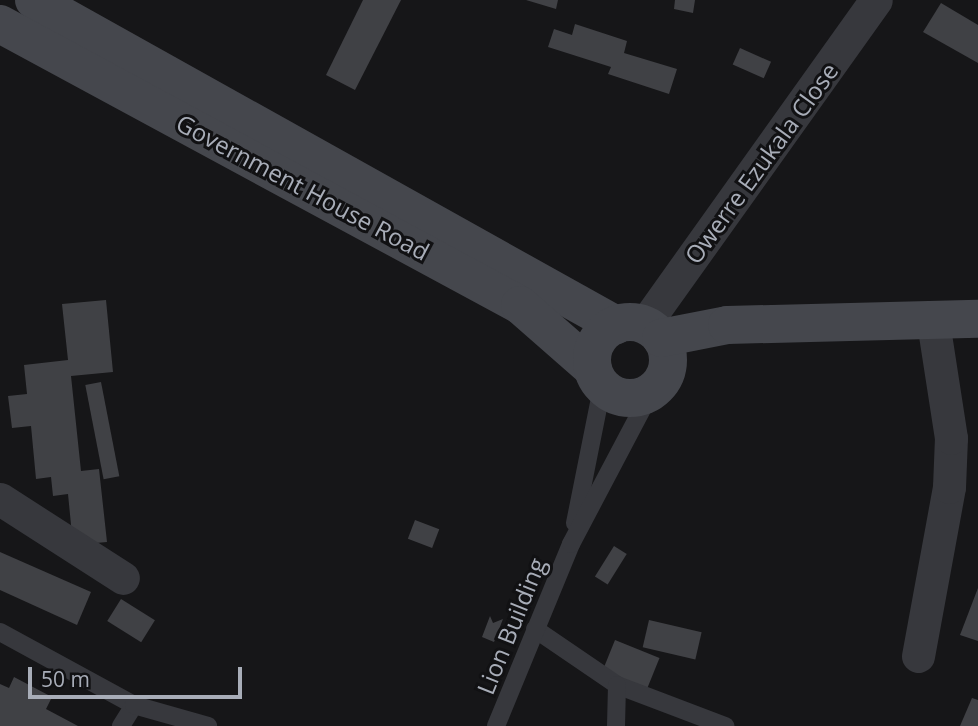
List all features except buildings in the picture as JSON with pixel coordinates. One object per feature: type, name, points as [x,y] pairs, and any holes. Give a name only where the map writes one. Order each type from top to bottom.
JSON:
[{"type":"street","name":"Government House Road","points":[[34,0],[349,192],[520,305],[597,378]]},
{"type":"street","name":"Owerre Ezukala Close","points":[[640,329],[876,0]]},
{"type":"street","name":"Government House Road","points":[[0,24],[640,329]]},
{"type":"street","points":[[640,329],[667,368],[650,394],[625,399],[597,378],[594,347],[640,329],[978,319]]},
{"type":"street","points":[[918,656],[949,475],[951,438],[933,322]]},
{"type":"street","points":[[0,499],[123,578]]},
{"type":"lane","name":"Lion Building","points":[[571,544],[597,378]]},
{"type":"lane","name":"Lion Building","points":[[496,726],[571,544],[650,394]]},
{"type":"lane","points":[[535,629],[617,685],[724,726]]},
{"type":"lane","points":[[0,632],[134,705],[208,726]]},
{"type":"lane","points":[[616,726],[617,685]]},
{"type":"lane","points":[[121,726],[134,705]]}]
